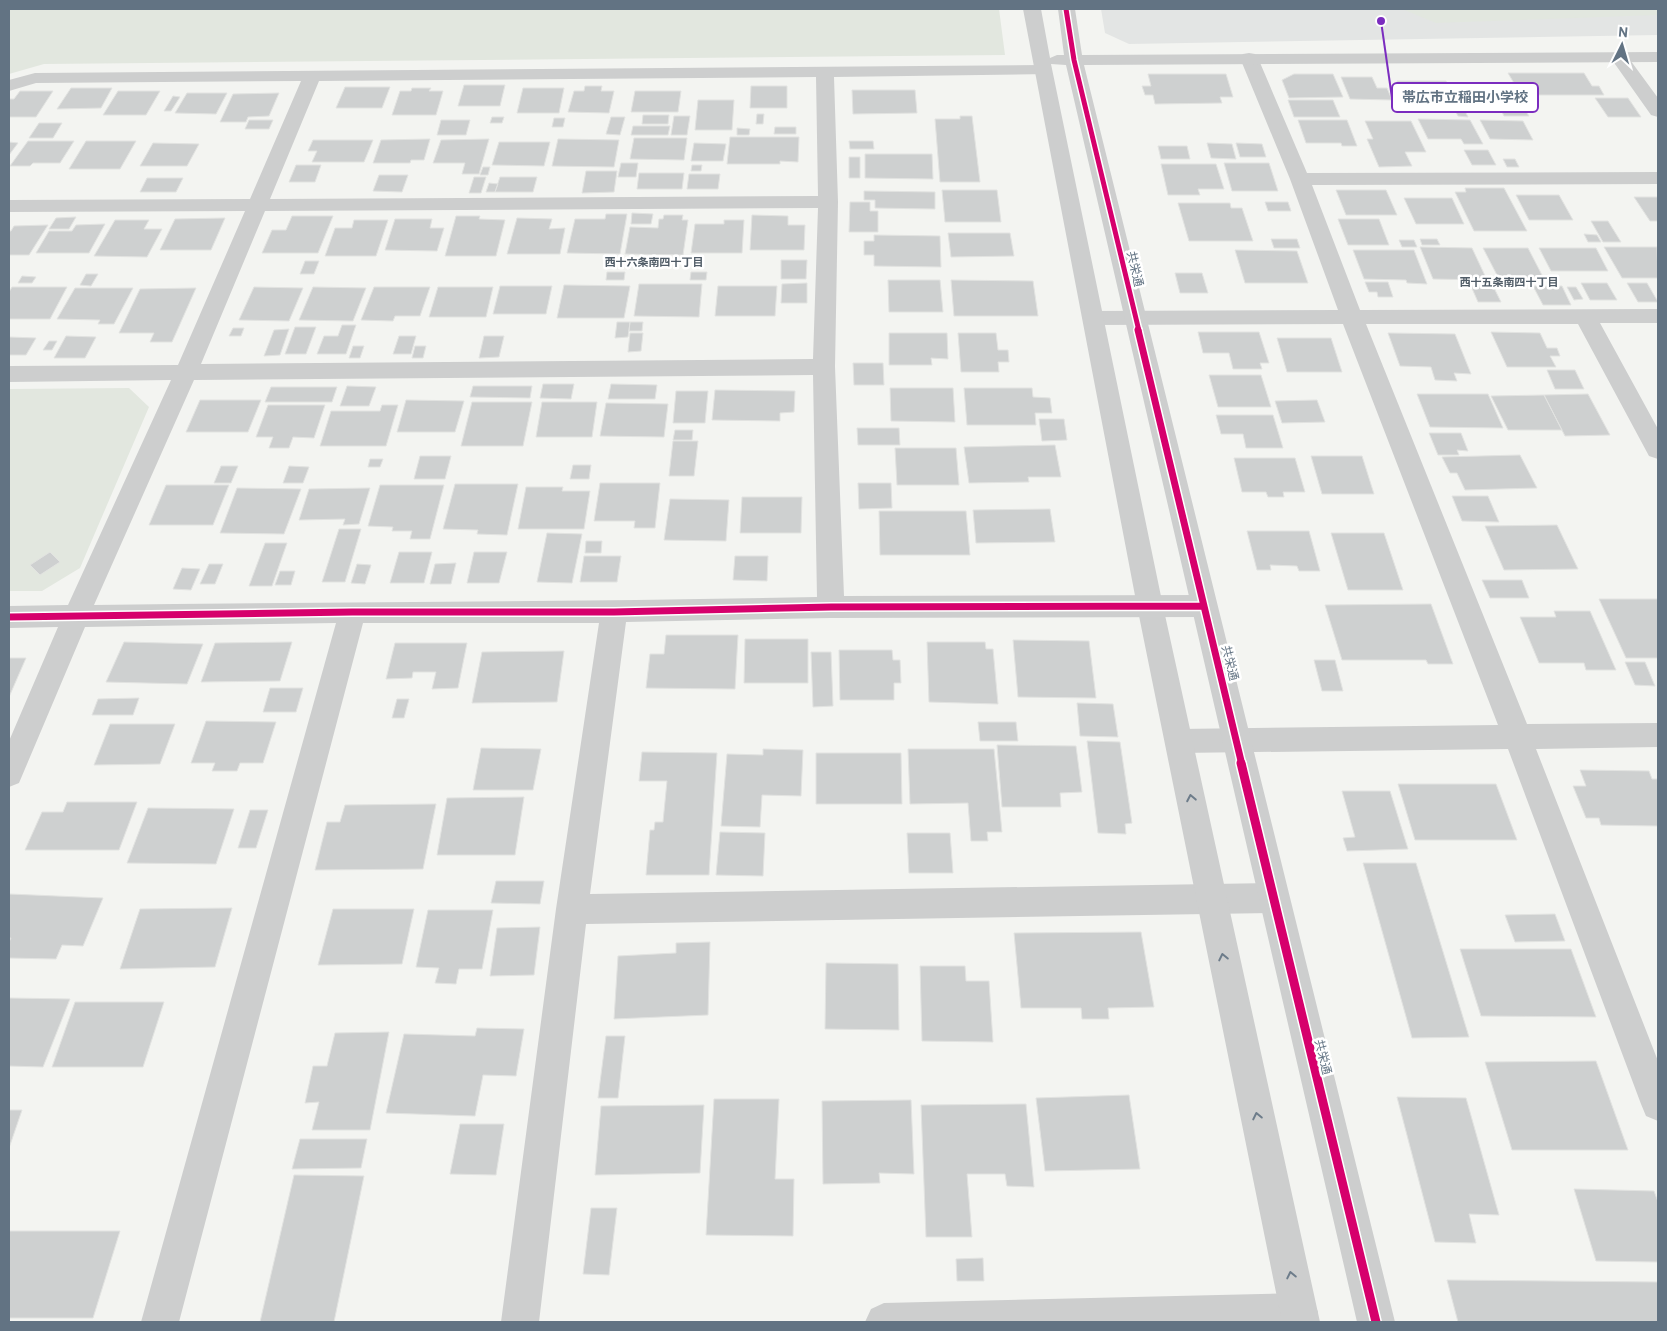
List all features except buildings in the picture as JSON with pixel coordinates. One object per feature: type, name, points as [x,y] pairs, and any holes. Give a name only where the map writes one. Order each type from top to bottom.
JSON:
[{"type":"street","points":[[884,1322],[1300,1317],[1210,899],[1180,741],[1150,606],[1032,9]]},
{"type":"street","name":"共栄通","points":[[1066,9],[1074,60],[1376,1322]]},
{"type":"street","points":[[9,86],[35,78],[824,71],[1042,65],[1074,60],[1658,57]]},
{"type":"street","points":[[1249,58],[1300,179],[1352,318],[1517,736],[1658,1104]]},
{"type":"street","points":[[1619,58],[1658,111]]},
{"type":"street","points":[[824,71],[828,202],[824,367],[830,606]]},
{"type":"street","points":[[9,774],[76,616],[186,372],[313,75]]},
{"type":"street","points":[[1300,179],[1658,178]]},
{"type":"street","points":[[9,206],[257,203],[828,202]]},
{"type":"street","points":[[1585,316],[1658,450]]},
{"type":"street","points":[[1094,318],[1658,316]]},
{"type":"street","points":[[9,374],[824,367]]},
{"type":"street","points":[[9,617],[352,612],[614,612],[830,606],[1204,606]]},
{"type":"street","points":[[160,1322],[352,612]]},
{"type":"street","points":[[520,1322],[572,908],[614,612]]},
{"type":"street","points":[[1180,741],[1658,735]]},
{"type":"street","points":[[572,908],[1273,898]]},
{"type":"shaded area","points":[[9,9],[999,9],[1005,55],[44,64],[9,74]]},
{"type":"shaded area","points":[[1101,9],[1658,9],[1658,35],[1129,44],[1105,33]]},
{"type":"shaded area","points":[[1402,9],[1658,9],[1658,15],[1436,23]]},
{"type":"shaded area","points":[[129,388],[149,407],[80,568],[42,591],[9,591],[9,389]]},
{"type":"cycle path","points":[[1066,9],[1074,60],[1376,1322]]},
{"type":"cycle path","points":[[9,617],[352,612],[614,612],[831,607],[1204,606]]},
{"type":"place","name":"帯広市立稲田小学校","points":[[1381,21]]},
{"type":"district","name":"西十六条南四十丁目","points":[[654,262]]},
{"type":"district","name":"西十五条南四十丁目","points":[[1509,282]]}]
